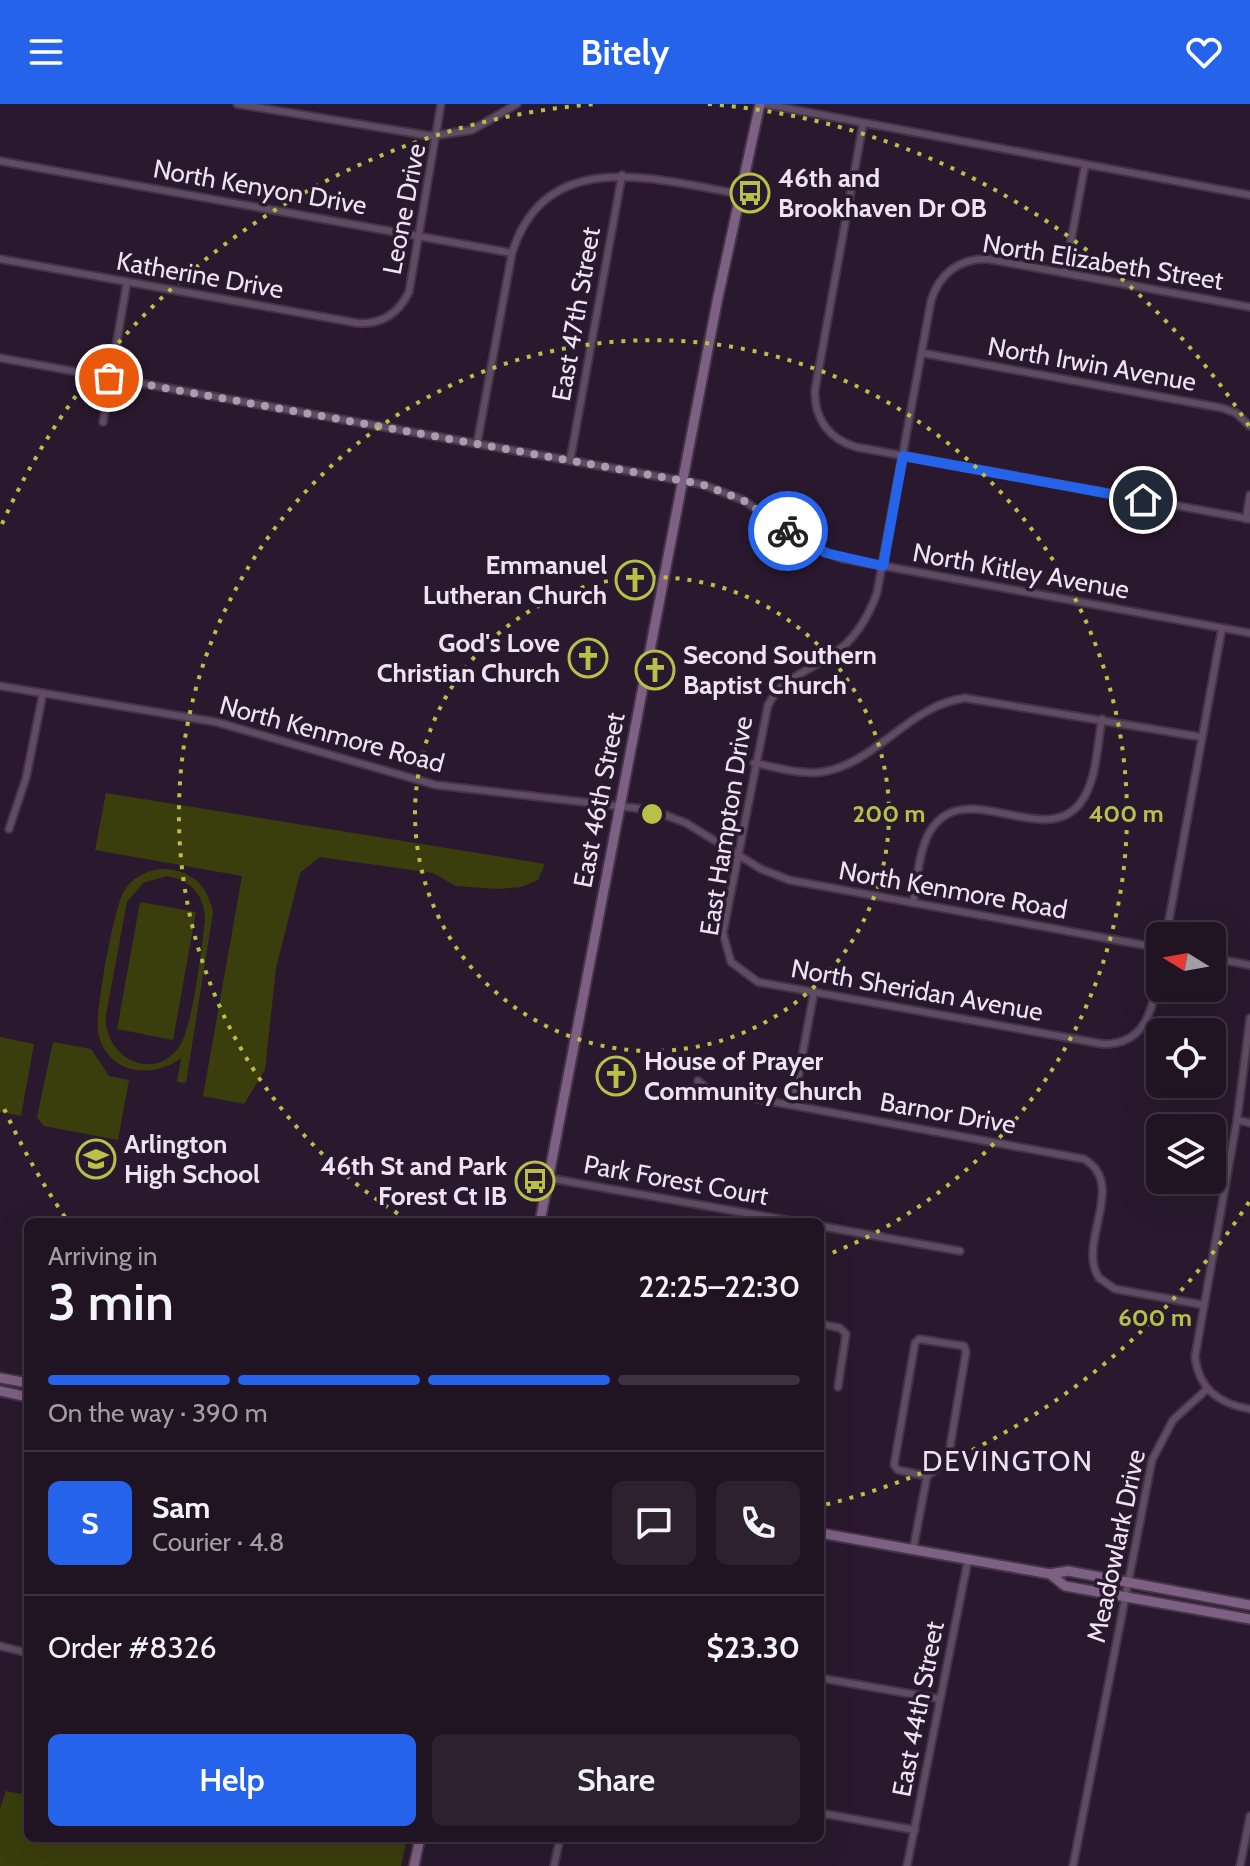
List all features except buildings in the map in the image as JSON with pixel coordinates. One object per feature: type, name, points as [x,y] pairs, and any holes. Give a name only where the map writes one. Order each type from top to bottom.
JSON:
[{"type":"main road","name":"East 46th Street","points":[[541,1218],[683,480],[740,194],[762,104]]},
{"type":"main road","points":[[0,1378],[24,1382]]},
{"type":"main road","points":[[0,1391],[24,1396]]},
{"type":"main road","points":[[824,1534],[1050,1574],[1068,1571],[1250,1605]]},
{"type":"main road","points":[[1050,1574],[1065,1586],[1250,1619]]},
{"type":"main road","points":[[414,1866],[419,1842]]},
{"type":"street","points":[[237,104],[402,134],[438,136],[479,127],[517,104]]},
{"type":"street","name":"Leone Drive","points":[[391,315],[409,292],[438,136],[441,104]]},
{"type":"street","points":[[762,104],[1250,195]]},
{"type":"street","points":[[863,124],[815,390],[816,409],[824,426],[847,444],[1248,519],[1250,495]]},
{"type":"street","name":"North Kenyon Drive","points":[[0,161],[512,253]]},
{"type":"street","points":[[1065,273],[1085,165]]},
{"type":"street","points":[[477,444],[512,253],[530,218],[556,193],[586,179],[622,175],[740,194]]},
{"type":"street","name":"East 47th Street","points":[[570,461],[622,175]]},
{"type":"street","name":"Katherine Drive","points":[[0,259],[357,323],[371,323],[391,315]]},
{"type":"street","name":"North Elizabeth Street","points":[[951,269],[984,259],[1250,307]]},
{"type":"street","name":"East Hampton Drive","points":[[726,952],[723,933],[763,718],[773,695],[789,679],[833,654],[857,632],[871,610],[883,566],[932,297],[951,269]]},
{"type":"street","points":[[103,422],[127,282]]},
{"type":"street","name":"North Irwin Avenue","points":[[922,353],[1222,408],[1236,413],[1250,426]]},
{"type":"street","name":"North Kitley Avenue","points":[[0,358],[683,480],[736,497],[826,553],[1250,633]]},
{"type":"street","points":[[1168,922],[1222,628]]},
{"type":"street","name":"North Kenmore Road","points":[[0,686],[216,722],[436,785],[620,805],[679,820],[781,878],[1146,945]]},
{"type":"street","points":[[9,829],[26,778],[43,693]]},
{"type":"street","points":[[754,763],[808,772],[838,768],[926,711],[965,698],[1201,737]]},
{"type":"street","points":[[913,903],[927,837],[950,814],[972,808],[1051,819],[1077,807],[1089,787],[1102,719]]},
{"type":"street","name":"North Sheridan Avenue","points":[[726,952],[735,968],[748,978],[1114,1044],[1131,1038],[1145,1026],[1153,1002]]},
{"type":"street","points":[[1226,961],[1250,965]]},
{"type":"street","points":[[793,1105],[814,992]]},
{"type":"street","points":[[1250,1018],[1237,1120],[1195,1357],[1207,1389],[1225,1403],[1250,1409]]},
{"type":"street","name":"Barnor Drive","points":[[698,1081],[709,1090],[1079,1158],[1096,1169],[1103,1192],[1091,1254],[1096,1274],[1115,1289],[1204,1305]]},
{"type":"street","points":[[1237,1120],[1250,1123]]},
{"type":"street","name":"Park Forest Court","points":[[548,1178],[774,1218]]},
{"type":"street","points":[[824,1227],[960,1251]]},
{"type":"street","points":[[824,1325],[840,1328],[846,1334],[838,1387]]},
{"type":"street","points":[[913,1550],[927,1476],[948,1459],[966,1352],[964,1346],[919,1339],[915,1343],[894,1465],[898,1470],[927,1476]]},
{"type":"street","name":"Meadowlark Drive","points":[[1073,1866],[1150,1468],[1159,1443],[1178,1414],[1207,1389]]},
{"type":"street","name":"East 44th Street","points":[[907,1866],[968,1560]]},
{"type":"street","points":[[0,1646],[24,1652]]},
{"type":"street","points":[[824,1679],[940,1699]]},
{"type":"street","points":[[824,1814],[915,1830]]},
{"type":"street","points":[[1240,1866],[1250,1816]]},
{"type":"street","points":[[554,1866],[559,1842]]},
{"type":"green space","points":[[106,793],[545,864],[538,880],[521,887],[497,889],[456,886],[433,873],[320,857],[300,873],[276,968],[265,1070],[244,1104],[203,1096],[242,876],[95,850]]},
{"type":"green space","points":[[170,869],[188,875],[207,893],[213,912],[186,1083],[177,1082],[181,1058],[157,1069],[132,1069],[110,1057],[98,1032],[102,983],[120,901],[131,882],[154,870]],"holes":[[[167,876],[195,890],[204,911],[196,986],[189,1022],[179,1047],[168,1058],[143,1064],[120,1053],[107,1030],[106,1015],[127,902],[143,883]]]},
{"type":"green space","points":[[140,902],[196,912],[173,1040],[117,1029]]},
{"type":"green space","points":[[0,1037],[34,1044],[21,1116],[0,1112]]},
{"type":"green space","points":[[53,1042],[91,1049],[109,1076],[129,1080],[118,1140],[44,1126],[37,1117]]},
{"type":"green space","points":[[6,1791],[24,1794],[24,1842],[406,1842],[401,1866],[0,1866],[0,1809]]},
{"type":"way so far","points":[[109,378],[701,484],[743,500],[788,531]]},
{"type":"place","name":"46th and Brookhaven Dr OB","points":[[750,193]]},
{"type":"place","name":"Emmanuel Lutheran Church","points":[[635,580]]},
{"type":"place","name":"God's Love Christian Church","points":[[588,658]]},
{"type":"place","name":"Second Southern Baptist Church","points":[[655,670]]},
{"type":"place","name":"House of Prayer Community Church","points":[[616,1076]]},
{"type":"place","name":"Arlington High School","points":[[96,1159]]},
{"type":"place","name":"46th St and Park Forest Ct IB","points":[[535,1181]]},
{"type":"district","name":"DEVINGTON","points":[[1008,1461]]},
{"type":"route","points":[[788,531],[826,553],[883,566],[903,456],[1143,500]]}]
